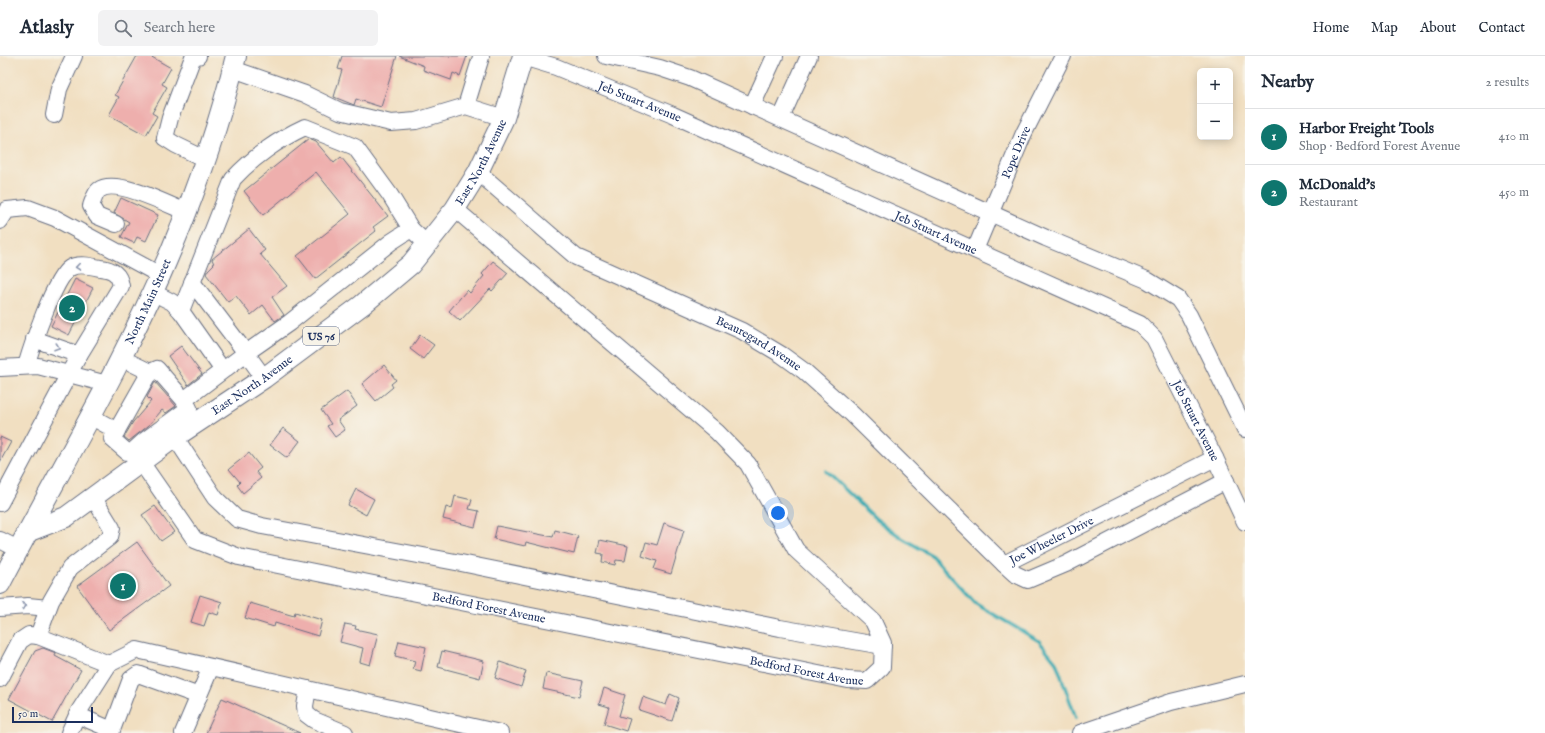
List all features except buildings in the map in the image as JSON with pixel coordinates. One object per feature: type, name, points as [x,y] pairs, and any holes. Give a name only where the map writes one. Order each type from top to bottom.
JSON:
[{"type":"main road","name":"East North Avenue","points":[[23,541],[66,517],[93,497],[141,456],[175,437],[190,410],[264,378],[362,305],[411,264],[455,209],[478,172],[504,118],[523,56]]},
{"type":"main road","name":"North Main Street","points":[[0,584],[121,358],[156,284],[206,159],[234,62]]},
{"type":"street","points":[[54,115],[60,89],[74,56]]},
{"type":"street","points":[[198,56],[193,58],[170,118],[165,138],[176,145],[206,159]]},
{"type":"street","name":"Jeb Stuart Avenue","points":[[523,56],[556,67],[673,115],[1140,324],[1154,338],[1215,458],[1245,522]]},
{"type":"street","points":[[606,56],[660,68],[690,78],[991,213],[1147,280],[1178,299],[1199,332],[1245,429]]},
{"type":"street","points":[[752,106],[774,56]]},
{"type":"street","points":[[781,118],[809,56]]},
{"type":"street","name":"Pope Drive","points":[[974,250],[1024,133],[1063,56]]},
{"type":"street","points":[[466,106],[481,57]]},
{"type":"street","points":[[234,62],[340,111],[391,123],[416,121],[466,106],[504,118]]},
{"type":"street","points":[[180,311],[233,179],[242,169],[290,134],[305,127],[354,147],[390,195],[411,229],[427,244]]},
{"type":"street","name":"Beauregard Avenue","points":[[478,172],[576,257],[742,331],[782,355],[804,371],[852,414],[924,487],[1004,564]]},
{"type":"street","points":[[116,224],[97,216],[91,206],[98,190],[107,186],[132,190],[186,212]]},
{"type":"street","points":[[0,221],[7,210],[28,208],[55,218],[156,284],[180,311],[222,369]]},
{"type":"street","points":[[455,209],[717,432],[748,464],[796,550],[873,621],[883,646]]},
{"type":"street","points":[[190,410],[157,369],[150,372],[112,439],[127,452],[133,451],[141,456],[190,410],[222,369],[304,312],[391,242],[411,229]]},
{"type":"street","points":[[0,503],[79,354],[121,286],[120,278],[110,269],[77,265],[69,268],[62,276],[34,339],[26,366]]},
{"type":"street","points":[[192,282],[264,378]]},
{"type":"street","points":[[262,342],[266,330],[280,319],[304,312]]},
{"type":"street","points":[[34,339],[79,354]]},
{"type":"street","points":[[121,358],[150,372]]},
{"type":"street","points":[[0,368],[38,366],[107,384]]},
{"type":"street","points":[[90,416],[117,431]]},
{"type":"street","points":[[175,437],[215,498],[237,519],[262,526],[460,563],[773,626],[883,646]]},
{"type":"street","name":"Bedford Forest Avenue","points":[[141,456],[195,540],[239,556],[848,680],[867,681],[882,667],[883,646]]},
{"type":"street","name":"Joe Wheeler Drive","points":[[1215,458],[1004,564],[1015,574],[1028,580],[1066,564],[1226,481]]},
{"type":"street","points":[[38,636],[48,608],[70,568],[110,537],[112,528],[93,497]]},
{"type":"street","points":[[0,540],[23,541]]},
{"type":"street","points":[[0,608],[28,606],[48,608]]},
{"type":"street","points":[[0,679],[20,641],[29,635],[38,636],[109,664]]},
{"type":"street","points":[[69,733],[77,715],[109,664],[137,650],[308,689],[456,728],[500,733]]},
{"type":"street","points":[[183,733],[211,667]]},
{"type":"street","points":[[77,715],[115,731],[131,679],[134,675],[144,675],[199,696]]},
{"type":"street","points":[[1080,733],[1171,702],[1245,684]]},
{"type":"street","points":[[308,689],[305,706],[306,714],[314,720],[345,733]]},
{"type":"waterway","points":[[826,471],[876,519],[902,538],[931,555],[976,604],[1039,641],[1056,662],[1076,718]]},
{"type":"place","name":"McDonald's","points":[[72,308]]},
{"type":"place","name":"Harbor Freight Tools","points":[[123,586]]}]
